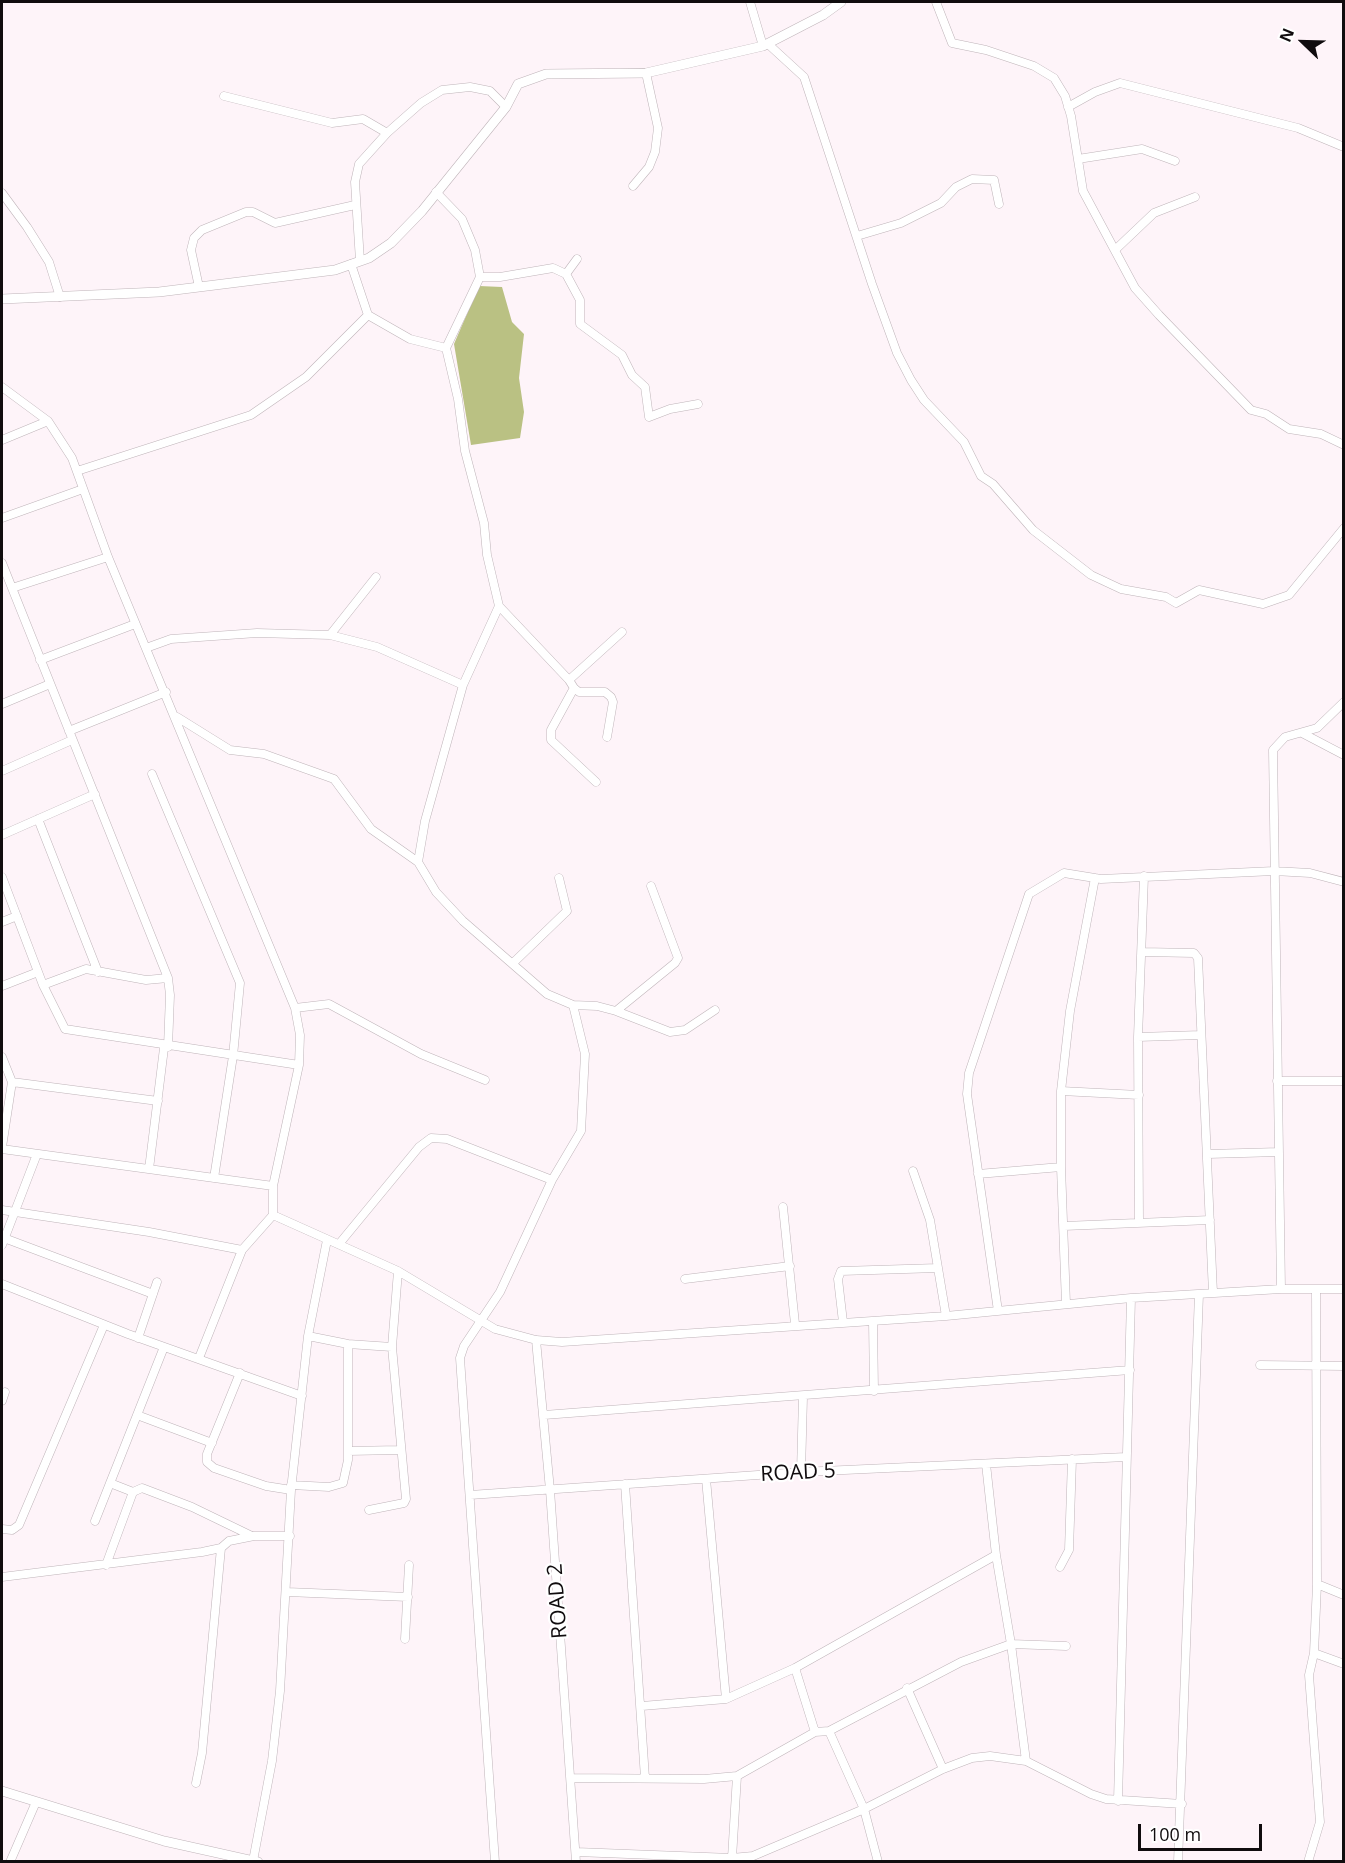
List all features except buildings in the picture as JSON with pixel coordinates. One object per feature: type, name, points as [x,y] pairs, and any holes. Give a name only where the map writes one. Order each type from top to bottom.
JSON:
[{"type":"street","points":[[750,2],[765,45],[804,77],[897,353],[924,400],[964,442],[981,476],[993,484],[1033,530],[1091,575],[1121,589],[1166,597],[1176,603],[1199,590],[1263,604],[1289,595],[1344,528]]},
{"type":"street","points":[[2,299],[199,287],[335,270],[356,263],[391,243],[422,211],[506,107],[518,84],[546,74],[646,73],[765,45],[823,15],[841,2]]},
{"type":"street","points":[[936,2],[952,43],[986,50],[1034,66],[1054,78],[1068,107],[1083,190],[1135,288],[1251,410],[1266,414],[1289,429],[1321,434],[1344,445]]},
{"type":"street","points":[[633,186],[649,166],[655,152],[658,128],[646,73]]},
{"type":"street","points":[[1068,107],[1095,92],[1120,83],[1298,128],[1344,147]]},
{"type":"street","points":[[446,348],[410,339],[368,315],[356,263],[355,182],[359,165],[387,134],[421,103],[442,90],[470,87],[490,91],[506,107]]},
{"type":"street","points":[[224,96],[332,123],[363,119],[387,134]]},
{"type":"street","points":[[1078,159],[1142,149],[1175,161]]},
{"type":"street","points":[[857,236],[900,224],[940,203],[956,187],[972,179],[994,180],[999,204]]},
{"type":"street","points":[[436,192],[462,219],[476,250],[480,277],[446,348],[458,399],[465,451],[484,523],[487,555],[499,606],[574,688],[579,692],[605,692],[611,697],[613,702],[608,737]]},
{"type":"street","points":[[2,194],[27,227],[49,262],[60,297]]},
{"type":"street","points":[[1115,250],[1154,213],[1195,197]]},
{"type":"street","points":[[199,287],[191,250],[194,238],[202,230],[246,212],[258,214],[275,223],[355,205]]},
{"type":"street","points":[[566,274],[577,259]]},
{"type":"street","points":[[480,277],[500,277],[553,268],[566,274],[580,300],[580,324],[622,355],[632,375],[645,387],[649,417],[670,409],[698,404]]},
{"type":"street","points":[[77,471],[251,415],[306,377],[368,315]]},
{"type":"street","points":[[2,387],[48,421],[72,458],[135,624],[166,692],[207,800],[299,1019],[298,1065],[273,1186],[273,1215],[242,1250],[200,1358]]},
{"type":"street","points":[[2,440],[48,421]]},
{"type":"street","points":[[2,518],[83,489]]},
{"type":"street","points":[[12,588],[108,557]]},
{"type":"street","points":[[2,563],[168,978],[170,995],[168,1047]]},
{"type":"street","points":[[330,635],[376,577]]},
{"type":"street","points":[[418,862],[425,821],[463,686],[499,606]]},
{"type":"street","points":[[40,660],[135,624]]},
{"type":"street","points":[[569,680],[622,632]]},
{"type":"street","points":[[146,648],[171,639],[257,633],[330,635],[377,647],[463,686]]},
{"type":"street","points":[[2,704],[50,684]]},
{"type":"street","points":[[574,688],[551,730],[550,740],[596,782]]},
{"type":"street","points":[[69,731],[166,692]]},
{"type":"street","points":[[1281,1289],[1273,750],[1285,737],[1317,728],[1344,702]]},
{"type":"street","points":[[175,716],[230,750],[264,754],[334,779],[371,829],[418,862],[436,892],[463,921],[547,994],[573,1005],[597,1006],[677,1032],[715,1010]]},
{"type":"street","points":[[1302,733],[1344,755]]},
{"type":"street","points":[[2,771],[72,740]]},
{"type":"street","points":[[152,774],[240,983],[233,1056],[214,1178]]},
{"type":"street","points":[[2,836],[94,794]]},
{"type":"street","points":[[38,819],[98,972]]},
{"type":"street","points":[[998,1311],[967,1094],[969,1072],[1026,899],[1032,890],[1064,873],[1095,878],[1274,871],[1310,873],[1344,882]]},
{"type":"street","points":[[1139,1222],[1138,1037],[1144,876]]},
{"type":"street","points":[[2,877],[43,986],[65,1029],[168,1047],[298,1065]]},
{"type":"street","points":[[1066,1304],[1061,1091],[1070,1011],[1095,878]]},
{"type":"street","points":[[513,963],[567,911],[559,879]]},
{"type":"street","points":[[616,1011],[675,963],[678,958],[651,886]]},
{"type":"street","points":[[2,922],[17,916]]},
{"type":"street","points":[[1142,952],[1197,955],[1213,1293]]},
{"type":"street","points":[[43,986],[86,969],[146,980],[168,978]]},
{"type":"street","points":[[2,986],[38,972]]},
{"type":"street","points":[[295,1008],[329,1004],[421,1054],[484,1080]]},
{"type":"street","points":[[495,1862],[460,1358],[464,1346],[500,1292],[552,1180],[581,1131],[585,1054],[573,1005]]},
{"type":"street","points":[[1138,1037],[1201,1035]]},
{"type":"street","points":[[149,1169],[164,1048],[168,1047]]},
{"type":"street","points":[[2,1057],[12,1082],[2,1148],[273,1186]]},
{"type":"street","points":[[1277,1081],[1344,1081]]},
{"type":"street","points":[[12,1082],[158,1101]]},
{"type":"street","points":[[1061,1091],[1139,1095]]},
{"type":"street","points":[[339,1244],[419,1147],[431,1138],[447,1139],[552,1180]]},
{"type":"street","points":[[1208,1154],[1279,1152]]},
{"type":"street","points":[[37,1154],[3,1241],[153,1294]]},
{"type":"street","points":[[978,1174],[1061,1167]]},
{"type":"street","points":[[913,1171],[930,1220],[946,1316]]},
{"type":"street","points":[[783,1208],[795,1324]]},
{"type":"street","points":[[2,1210],[242,1250]]},
{"type":"street","points":[[273,1215],[398,1272],[495,1329],[536,1340],[562,1342],[795,1324],[946,1316],[1131,1298],[1281,1289],[1344,1289]]},
{"type":"street","points":[[1064,1226],[1210,1220]]},
{"type":"street","points":[[253,1861],[272,1761],[287,1592],[291,1487],[308,1336],[327,1240]]},
{"type":"street","points":[[685,1279],[790,1266]]},
{"type":"street","points":[[843,1322],[838,1279],[842,1271],[938,1268]]},
{"type":"street","points":[[369,1510],[405,1503],[392,1347],[398,1272]]},
{"type":"street","points":[[138,1338],[157,1282]]},
{"type":"street","points":[[2,1284],[138,1338],[200,1358],[302,1396]]},
{"type":"street","points":[[1308,1862],[1320,1822],[1309,1675],[1314,1653],[1317,1584],[1316,1289]]},
{"type":"street","points":[[1178,1862],[1182,1804],[1199,1294]]},
{"type":"street","points":[[1118,1801],[1131,1298]]},
{"type":"street","points":[[873,1321],[874,1391]]},
{"type":"street","points":[[2,1530],[12,1530],[19,1525],[104,1325]]},
{"type":"street","points":[[308,1336],[348,1344],[392,1347]]},
{"type":"street","name":"ROAD 2","points":[[536,1340],[550,1490],[576,1862]]},
{"type":"street","points":[[240,1373],[207,1459],[214,1468],[279,1490],[291,1487],[338,1487],[344,1483],[348,1451],[348,1344]]},
{"type":"street","points":[[95,1521],[165,1347]]},
{"type":"street","points":[[1260,1365],[1344,1366]]},
{"type":"street","points":[[544,1414],[803,1397],[1130,1370]]},
{"type":"street","points":[[2,1401],[5,1392]]},
{"type":"street","points":[[801,1472],[803,1397]]},
{"type":"street","points":[[137,1415],[212,1443]]},
{"type":"street","points":[[348,1451],[399,1450]]},
{"type":"street","name":"ROAD 5","points":[[470,1495],[801,1472],[1126,1457]]},
{"type":"street","points":[[1060,1567],[1069,1550],[1072,1459]]},
{"type":"street","points":[[986,1464],[996,1555],[1011,1644],[1026,1761]]},
{"type":"street","points":[[706,1479],[726,1699]]},
{"type":"street","points":[[110,1483],[133,1492],[148,1488],[254,1536]]},
{"type":"street","points":[[625,1484],[642,1706],[645,1778]]},
{"type":"street","points":[[106,1565],[133,1492]]},
{"type":"street","points":[[2,1577],[221,1548],[229,1541],[254,1536],[290,1536]]},
{"type":"street","points":[[196,1783],[202,1753],[221,1548]]},
{"type":"street","points":[[642,1706],[726,1699],[795,1668],[996,1555]]},
{"type":"street","points":[[405,1639],[409,1565]]},
{"type":"street","points":[[1317,1584],[1344,1595]]},
{"type":"street","points":[[287,1592],[408,1597]]},
{"type":"street","points":[[571,1778],[704,1779],[737,1776],[815,1732],[830,1731],[960,1662],[1011,1644],[1066,1646]]},
{"type":"street","points":[[1314,1653],[1344,1664]]},
{"type":"street","points":[[795,1668],[815,1732]]},
{"type":"street","points":[[907,1689],[943,1768]]},
{"type":"street","points":[[830,1731],[864,1809],[878,1862]]},
{"type":"street","points":[[576,1852],[732,1858],[753,1856],[864,1809],[943,1768],[972,1758],[990,1756],[1026,1761],[1091,1794],[1118,1801],[1182,1804]]},
{"type":"street","points":[[732,1858],[737,1776]]},
{"type":"street","points":[[2,1791],[212,1857],[258,1862]]},
{"type":"street","points":[[10,1862],[36,1802]]},
{"type":"green space","points":[[479,286],[502,287],[512,322],[524,334],[519,378],[524,412],[520,438],[471,445],[454,344]]}]
